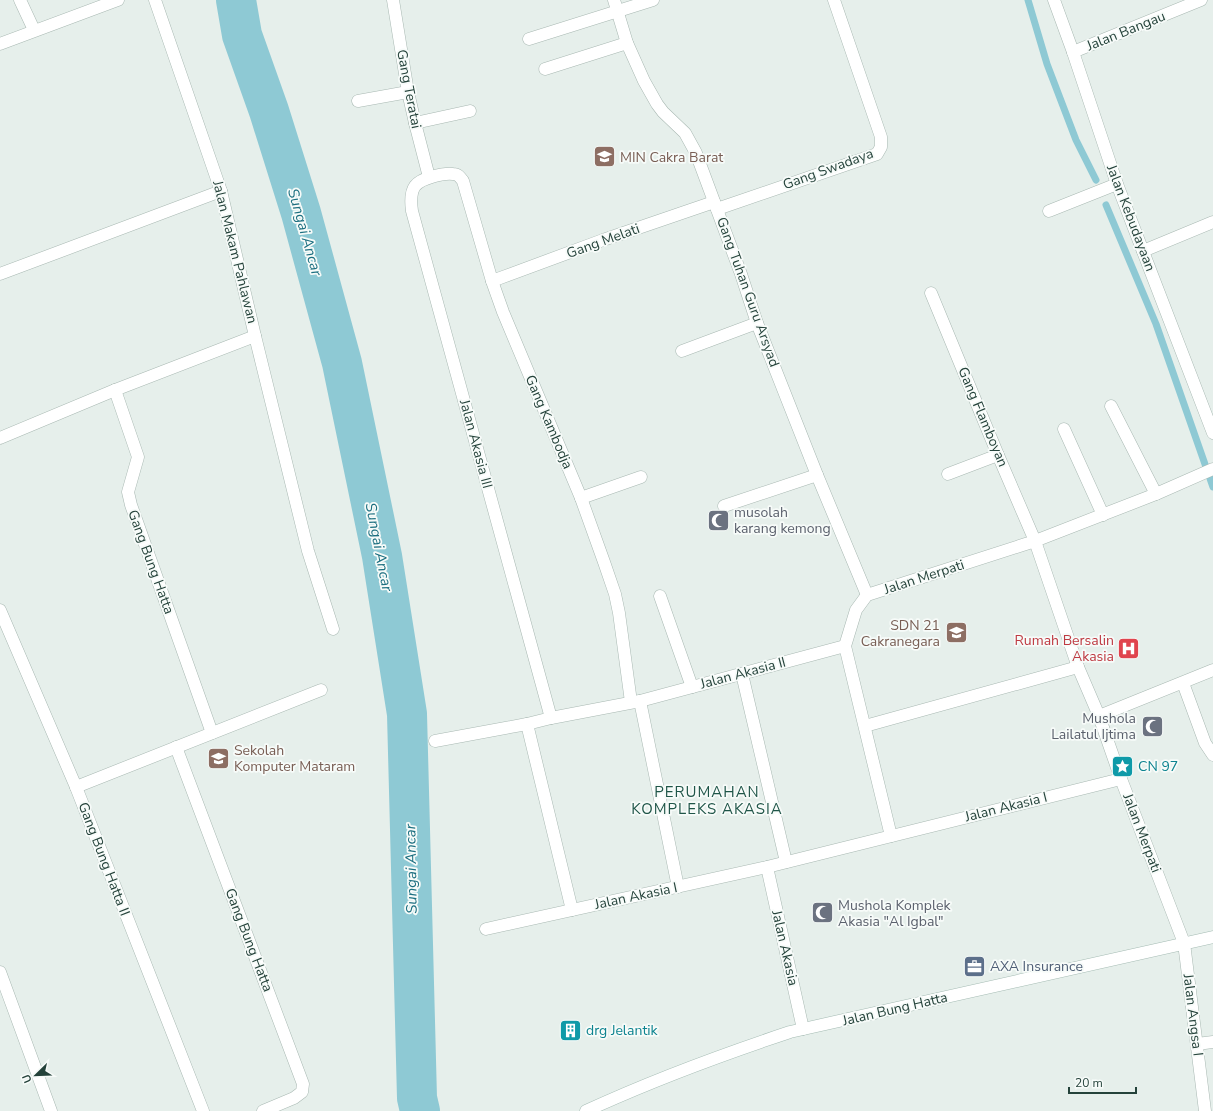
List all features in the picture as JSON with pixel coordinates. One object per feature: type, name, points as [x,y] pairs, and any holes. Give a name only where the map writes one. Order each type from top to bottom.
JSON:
[{"type":"street","points":[[20,0],[34,30]]},
{"type":"street","points":[[0,44],[34,30],[118,0]]},
{"type":"street","name":"Jalan Makam Pahlawan","points":[[0,438],[115,390],[255,336],[221,191],[155,0]]},
{"type":"street","name":"Gang Teratai","points":[[392,0],[414,123],[429,177]]},
{"type":"street","name":"Gang Tuhan Guru Arsyad","points":[[614,0],[627,43],[644,81],[662,112],[685,133],[696,153],[741,274],[757,323],[817,475],[867,595]]},
{"type":"street","points":[[529,39],[653,0]]},
{"type":"street","name":"Gang Swadaya","points":[[715,205],[877,154],[881,147],[881,137],[834,0]]},
{"type":"street","name":"Jalan Kebudayaan","points":[[1054,0],[1117,184],[1213,433]]},
{"type":"street","name":"Jalan Bangau","points":[[1073,52],[1201,0]]},
{"type":"street","points":[[545,69],[627,43]]},
{"type":"street","points":[[358,101],[408,92]]},
{"type":"street","points":[[414,123],[470,112]]},
{"type":"street","name":"Gang Kambodja","points":[[429,177],[454,174],[460,176],[463,181],[492,281],[503,312],[581,498],[615,594],[636,701]]},
{"type":"street","name":"Jalan Akasia III","points":[[429,177],[419,182],[413,190],[411,200],[412,211],[551,718]]},
{"type":"street","points":[[1049,211],[1117,184]]},
{"type":"street","points":[[0,274],[221,191]]},
{"type":"street","name":"Gang Melati","points":[[492,281],[603,240],[715,205]]},
{"type":"street","points":[[1143,251],[1213,222]]},
{"type":"street","name":"Gang Flamboyan","points":[[931,293],[1035,541]]},
{"type":"street","points":[[682,351],[757,323]]},
{"type":"street","points":[[255,336],[308,551],[333,629]]},
{"type":"street","name":"Gang Bung Hatta","points":[[115,390],[138,457],[128,492],[131,505],[212,733]]},
{"type":"street","points":[[1111,406],[1156,494]]},
{"type":"street","points":[[1064,429],[1103,515]]},
{"type":"street","points":[[948,474],[998,455]]},
{"type":"street","name":"Jalan Merpati","points":[[846,646],[856,610],[867,595],[1035,541],[1156,494],[1213,469]]},
{"type":"street","points":[[724,506],[817,475]]},
{"type":"street","points":[[581,498],[641,477]]},
{"type":"street","name":"Jalan Merpati","points":[[1035,541],[1078,667],[1099,716],[1121,779],[1184,943]]},
{"type":"street","points":[[660,596],[692,686]]},
{"type":"street","name":"Gang Bung Hatta II","points":[[0,610],[76,787],[203,1111]]},
{"type":"street","points":[[846,646],[891,836]]},
{"type":"street","name":"Jalan Akasia II","points":[[435,741],[527,724],[636,701],[846,646]]},
{"type":"street","points":[[865,726],[1078,667]]},
{"type":"street","points":[[1099,716],[1213,670]]},
{"type":"street","points":[[742,674],[786,862]]},
{"type":"street","points":[[1183,683],[1205,743],[1213,755]]},
{"type":"street","points":[[76,787],[321,690]]},
{"type":"street","points":[[636,701],[678,887]]},
{"type":"street","points":[[527,724],[572,910]]},
{"type":"street","name":"Gang Bung Hatta","points":[[176,747],[303,1084],[302,1092],[294,1098],[263,1111]]},
{"type":"street","name":"Jalan Akasia I","points":[[486,929],[767,867],[1121,779]]},
{"type":"street","name":"Jalan Akasia","points":[[767,867],[803,1029]]},
{"type":"street","name":"Jalan Bung Hatta","points":[[586,1111],[677,1072],[790,1032],[1213,937]]},
{"type":"street","name":"Jalan Angsa I","points":[[1184,943],[1205,1111]]},
{"type":"street","points":[[0,972],[51,1111]]},
{"type":"street","points":[[1197,1044],[1213,1042]]},
{"type":"waterway","name":"Sungai Ancar","points":[[236,0],[242,35],[269,111],[301,213],[342,363],[382,556],[407,714],[417,1098],[420,1111]]},
{"type":"waterway","points":[[1028,0],[1047,64],[1076,140],[1096,180]]},
{"type":"waterway","points":[[1106,205],[1156,324],[1213,487]]},
{"type":"place","name":"MIN Cakra Barat","points":[[605,157]]},
{"type":"place","name":"musolah karang kemong","points":[[719,520]]},
{"type":"place","name":"SDN 21 Cakranegara","points":[[956,633]]},
{"type":"place","name":"Rumah Bersalin Akasia","points":[[1129,648]]},
{"type":"place","name":"Mushola Lailatul Ijtima","points":[[1152,726]]},
{"type":"place","name":"Sekolah Komputer Mataram","points":[[219,758]]},
{"type":"place","name":"CN 97","points":[[1123,766]]},
{"type":"place","name":"Mushola Komplek Akasia \"Al Igbal\"","points":[[822,913]]},
{"type":"place","name":"AXA Insurance","points":[[974,966]]},
{"type":"place","name":"drg Jelantik","points":[[570,1030]]},
{"type":"district","name":"PERUMAHAN KOMPLEKS AKASIA","points":[[707,800]]}]
